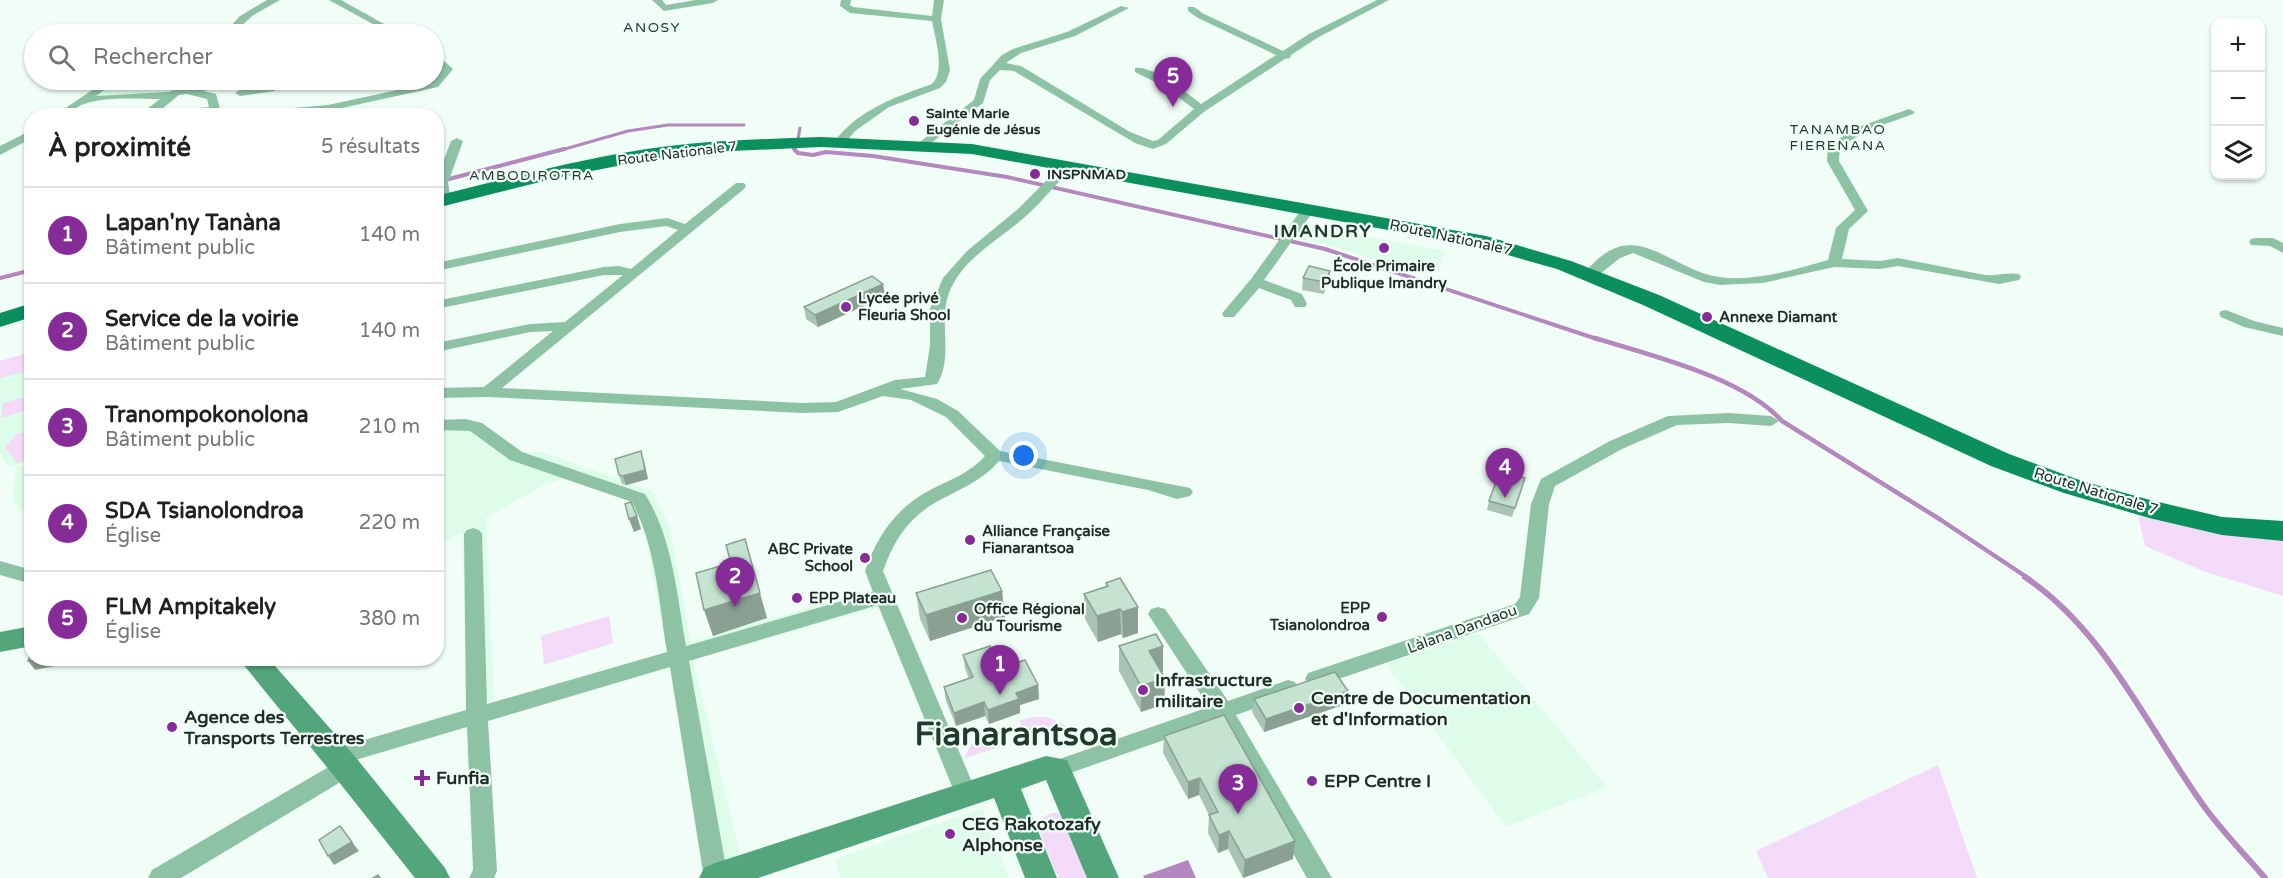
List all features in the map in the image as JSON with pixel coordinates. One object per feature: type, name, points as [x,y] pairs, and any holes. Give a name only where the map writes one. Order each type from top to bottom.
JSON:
[{"type":"main road","name":"Route Nationale 7","points":[[444,191],[658,153],[741,145],[840,142],[922,145]]},
{"type":"main road","name":"Route Nationale7","points":[[922,145],[972,149],[1479,240],[1590,275],[1651,300],[1916,423]]},
{"type":"main road","points":[[0,320],[24,312]]},
{"type":"main road","name":"Route Nationale 7","points":[[1916,423],[2001,460],[2095,493],[2222,526],[2283,531]]},
{"type":"street","points":[[236,24],[250,13],[275,0]]},
{"type":"street","points":[[334,0],[378,24]]},
{"type":"street","points":[[657,0],[664,8],[713,0]]},
{"type":"street","points":[[846,0],[845,6],[850,10],[936,19]]},
{"type":"street","points":[[840,142],[851,129],[885,105],[936,86],[942,80],[945,70],[936,19],[939,0]]},
{"type":"street","points":[[996,67],[1017,68],[1126,134],[1153,145],[1312,36],[1384,0]]},
{"type":"street","points":[[922,145],[979,101],[986,79],[1006,57],[1017,51],[1071,34],[1124,8]]},
{"type":"street","points":[[1191,9],[1201,16],[1286,56]]},
{"type":"street","points":[[1139,70],[1168,85],[1201,110]]},
{"type":"street","points":[[71,108],[98,90]]},
{"type":"street","points":[[155,108],[173,94],[197,90]]},
{"type":"street","points":[[80,102],[110,97],[173,94],[212,96],[263,90]]},
{"type":"street","points":[[327,108],[411,90]]},
{"type":"street","points":[[212,96],[215,108]]},
{"type":"street","points":[[1834,263],[1842,228],[1862,211],[1833,161],[1834,146],[1862,129],[1909,112]]},
{"type":"street","points":[[0,151],[24,138]]},
{"type":"street","points":[[444,184],[457,141]]},
{"type":"street","points":[[931,402],[932,381],[938,356],[936,310],[942,291],[957,267],[972,252],[1023,212],[1068,166]]},
{"type":"street","points":[[488,392],[740,186]]},
{"type":"street","points":[[1229,314],[1256,282],[1309,209]]},
{"type":"street","points":[[444,265],[620,228],[667,222],[686,229]]},
{"type":"street","points":[[2256,242],[2273,242],[2283,249]]},
{"type":"street","points":[[1590,275],[1624,250],[1638,250],[1659,257],[1685,271],[1716,281],[1742,282],[1781,278],[1834,263],[1880,265],[1898,262],[1985,279],[1999,280],[2014,277]]},
{"type":"street","points":[[444,303],[604,271],[619,270],[632,273]]},
{"type":"street","points":[[1256,282],[1297,297],[1300,304]]},
{"type":"street","points":[[2226,314],[2249,324],[2283,332]]},
{"type":"street","points":[[444,346],[530,328],[567,326]]},
{"type":"street","points":[[444,393],[488,392],[802,408],[838,407],[901,383],[932,381]]},
{"type":"street","points":[[882,391],[931,402],[952,414],[986,449],[995,455],[1150,485],[1177,493],[1184,492]]},
{"type":"street","name":"Làlana Dandaou","points":[[1222,709],[1522,609],[1529,598],[1540,504],[1547,483],[1616,445],[1674,420],[1729,418],[1771,421]]},
{"type":"street","points":[[444,425],[465,424],[476,427],[516,456],[639,498],[650,519],[661,558],[716,878],[1003,781],[1046,768],[1056,769],[1222,709]]},
{"type":"street","points":[[966,794],[874,571],[882,547],[892,529],[916,507],[984,470],[995,455]]},
{"type":"street","points":[[473,534],[477,714],[485,871],[482,878]]},
{"type":"street","points":[[0,568],[24,575]]},
{"type":"street","points":[[160,878],[341,763],[477,714],[884,596]]},
{"type":"street","points":[[1158,614],[1222,709],[1320,878]]},
{"type":"street","points":[[258,666],[341,763],[434,878]]},
{"type":"street","points":[[1056,769],[1103,878]]},
{"type":"street","points":[[1003,781],[1041,878]]},
{"type":"shaded area","points":[[101,90],[190,90],[176,92],[91,97]]},
{"type":"shaded area","name":"École Primaire Publique Imandry","points":[[1304,225],[1445,251],[1437,271],[1420,274],[1330,245],[1294,238]]},
{"type":"shaded area","points":[[24,354],[24,463],[9,467],[0,454],[0,361]]},
{"type":"shaded area","points":[[24,354],[24,372],[0,378],[0,361]]},
{"type":"shaded area","points":[[24,397],[24,411],[1,418],[3,403]]},
{"type":"shaded area","points":[[471,419],[517,452],[542,452],[652,491],[669,525],[691,642],[875,588],[883,606],[693,659],[740,855],[705,868],[646,536],[633,504],[618,495],[565,478],[544,485],[486,518],[494,699],[467,708],[462,532],[444,542],[444,427]]},
{"type":"shaded area","points":[[24,432],[24,461],[17,463],[5,447],[17,434]]},
{"type":"shaded area","points":[[24,465],[24,510],[20,512],[13,502],[16,467]]},
{"type":"shaded area","points":[[2138,516],[2218,533],[2283,536],[2283,596],[2203,571],[2145,546]]},
{"type":"shaded area","points":[[609,616],[613,643],[544,665],[541,636]]},
{"type":"shaded area","points":[[1478,633],[1607,787],[1506,827],[1386,664]]},
{"type":"shaded area","points":[[1033,717],[1047,717],[1067,726],[1027,738],[1019,721]]},
{"type":"shaded area","points":[[999,727],[1006,745],[965,758],[970,746],[978,738]]},
{"type":"shaded area","points":[[1938,765],[1977,878],[1768,878],[1756,851]]},
{"type":"shaded area","name":"CEG Rakotozafy Alphonse","points":[[982,808],[1009,878],[841,878],[835,859]]},
{"type":"shaded area","points":[[1061,813],[1090,878],[1058,878],[1038,828],[1045,816]]},
{"type":"shaded area","points":[[1188,860],[1196,878],[1144,878],[1143,876]]},
{"type":"building","points":[[1309,266],[1330,271],[1324,282],[1303,278]]},
{"type":"building","points":[[872,276],[883,284],[815,315],[804,307]]},
{"type":"building","points":[[641,451],[645,470],[619,475],[615,459]]},
{"type":"building","points":[[1500,471],[1525,478],[1515,508],[1489,501]]},
{"type":"building","points":[[631,502],[637,516],[629,519],[625,504]]},
{"type":"building","points":[[745,539],[760,593],[704,610],[696,573],[731,563],[726,545]]},
{"type":"building","points":[[991,570],[1002,591],[926,615],[916,593]]},
{"type":"building","points":[[1120,578],[1138,607],[1122,612],[1120,609],[1097,616],[1084,594],[1108,586],[1106,583]]},
{"type":"building","points":[[1156,634],[1163,646],[1149,651],[1165,678],[1141,686],[1119,646]]},
{"type":"building","points":[[990,646],[1001,668],[1025,660],[1038,685],[1016,693],[1019,699],[988,710],[984,702],[954,713],[944,687],[973,677],[963,655]]},
{"type":"building","points":[[1335,672],[1348,691],[1266,719],[1254,699]]},
{"type":"building","points":[[1224,715],[1295,841],[1245,860],[1229,831],[1219,835],[1209,815],[1218,812],[1200,778],[1188,782],[1164,736]]},
{"type":"building","points":[[340,826],[352,842],[328,856],[319,840]]},
{"type":"waterway","points":[[558,151],[628,131],[668,125],[744,125]]},
{"type":"waterway","points":[[798,139],[800,128]]},
{"type":"waterway","points":[[445,180],[564,149]]},
{"type":"waterway","points":[[795,150],[798,153],[813,155],[826,152],[873,156],[1007,177],[1325,249],[1600,340]]},
{"type":"waterway","points":[[0,278],[24,272]]},
{"type":"waterway","points":[[1595,338],[1695,370],[1744,392],[1782,421],[1941,520],[2028,578]]},
{"type":"waterway","points":[[2025,577],[2080,625],[2125,684],[2206,809],[2265,878]]},
{"type":"place","name":"FLM Ampitakely","points":[[1173,107]]},
{"type":"place","name":"Sainte Marie Eugénie de Jésus","points":[[914,121]]},
{"type":"place","name":"INSPNMAD","points":[[1035,174]]},
{"type":"place","name":"École Primaire Publique Imandry","points":[[1384,248]]},
{"type":"place","name":"Lycée privé Fleuria Shool","points":[[846,307]]},
{"type":"place","name":"Annexe Diamant","points":[[1707,317]]},
{"type":"place","name":"SDA Tsianolondroa","points":[[1505,498]]},
{"type":"place","name":"Alliance Française Fianarantsoa","points":[[970,540]]},
{"type":"place","name":"ABC Private School","points":[[865,558]]},
{"type":"place","name":"EPP Plateau","points":[[797,598]]},
{"type":"place","name":"Service de la voirie","points":[[735,607]]},
{"type":"place","name":"EPP Tsianolondroa","points":[[1382,617]]},
{"type":"place","name":"Office Régional du Tourisme","points":[[962,618]]},
{"type":"place","name":"Infrastructure militaire","points":[[1143,690]]},
{"type":"place","name":"Lapan'ny Tanàna","points":[[1000,695]]},
{"type":"place","name":"Centre de Documentation et d'Information","points":[[1299,708]]},
{"type":"place","name":"Agence des Transports Terrestres","points":[[172,727]]},
{"type":"place","name":"Funfia","points":[[422,778]]},
{"type":"place","name":"EPP Centre I","points":[[1312,781]]},
{"type":"place","name":"Tranompokonolona","points":[[1238,814]]},
{"type":"place","name":"CEG Rakotozafy Alphonse","points":[[950,834]]},
{"type":"district","name":"ANOSY","points":[[652,27]]},
{"type":"district","name":"TANAMBAO FIERENANA","points":[[1838,138]]},
{"type":"district","name":"AMBODIROTRA","points":[[532,175]]},
{"type":"district","name":"IMANDRY","points":[[1323,231]]},
{"type":"district","name":"Fianarantsoa","points":[[1016,733]]}]
